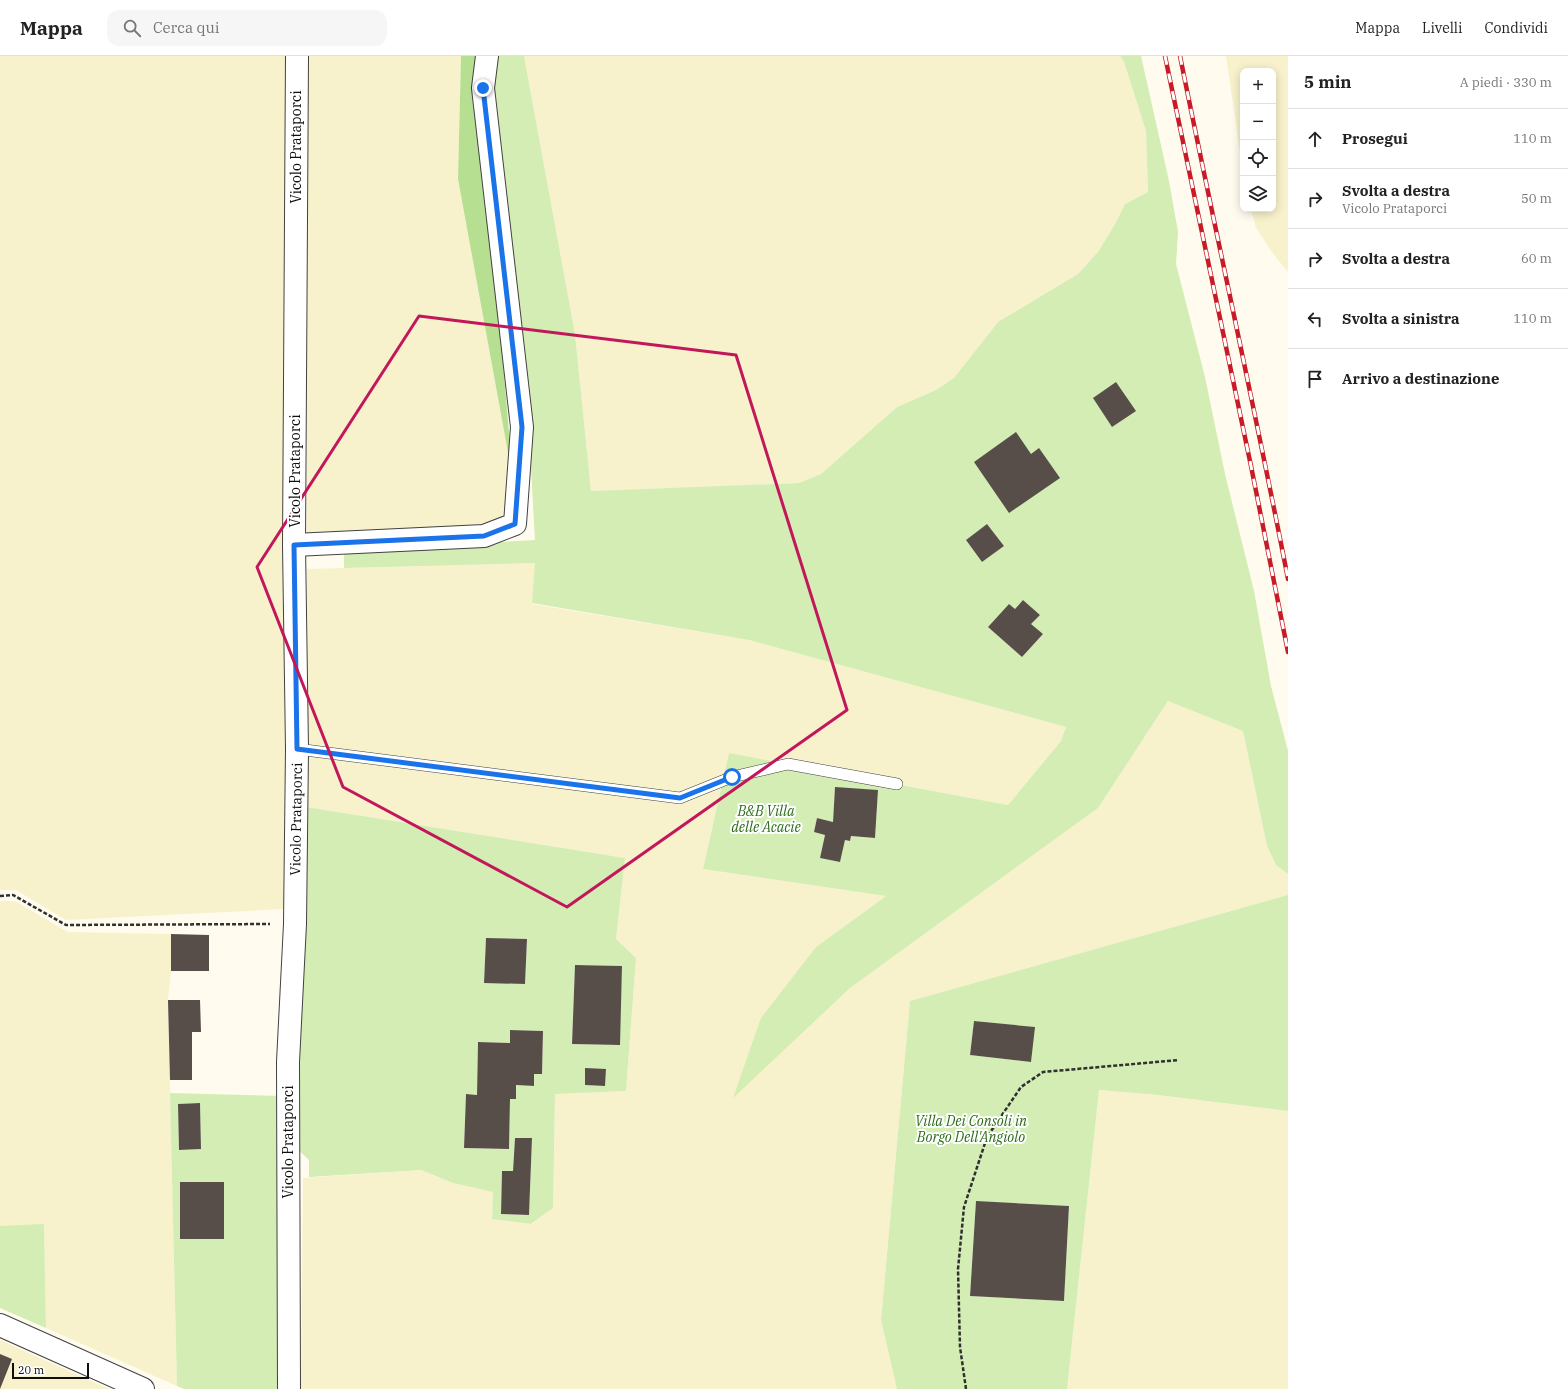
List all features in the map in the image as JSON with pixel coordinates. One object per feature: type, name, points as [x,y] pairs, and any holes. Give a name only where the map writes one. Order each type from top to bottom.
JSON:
[{"type":"street","name":"Vicolo Prataporci","points":[[289,1389],[288,1062],[295,924],[297,749],[294,545],[297,56]]},
{"type":"street","points":[[294,545],[484,536],[515,524],[522,427],[483,88],[487,56]]},
{"type":"street","points":[[0,1325],[143,1389]]},
{"type":"lane","points":[[297,749],[680,798],[732,777],[788,764],[897,784]]},
{"type":"path","points":[[0,896],[14,895],[66,925],[295,924]]},
{"type":"path","points":[[966,1389],[960,1347],[958,1269],[964,1207],[987,1137],[1021,1087],[1043,1072],[1179,1060]]},
{"type":"highlighted area","points":[[419,316],[736,355],[847,710],[567,907],[343,787],[257,567]]},
{"type":"shaded area","points":[[0,56],[290,56],[284,909],[66,920],[16,890],[0,890]]},
{"type":"shaded area","points":[[306,56],[461,56],[458,179],[513,480],[510,505],[503,515],[493,523],[481,527],[307,533]]},
{"type":"shaded area","points":[[524,56],[1120,56],[1124,62],[1146,131],[1148,192],[1125,204],[1098,252],[1078,274],[998,322],[954,378],[936,390],[897,407],[821,474],[799,483],[591,491],[575,334]]},
{"type":"shaded area","points":[[1226,56],[1288,56],[1288,272],[1274,255],[1256,228],[1252,212],[1276,212],[1276,68],[1240,68],[1240,152]]},
{"type":"shaded area","points":[[536,563],[532,604],[749,640],[1066,727],[1061,741],[1008,805],[729,753],[703,869],[886,896],[816,947],[733,1097],[850,988],[1098,808],[1168,701],[1243,731],[1267,846],[1276,865],[1288,874],[1288,895],[910,1001],[881,1320],[897,1389],[301,1389],[303,1178],[421,1170],[453,1183],[493,1192],[492,1219],[532,1224],[553,1208],[555,1094],[626,1091],[636,958],[616,939],[625,858],[306,807],[307,569]]},
{"type":"shaded area","points":[[0,901],[15,901],[68,932],[171,934],[171,971],[168,1000],[177,1386],[46,1328],[44,1225],[0,1226]]},
{"type":"shaded area","points":[[1099,1090],[1158,1095],[1288,1111],[1288,1389],[1067,1389]]},
{"type":"shaded area","points":[[0,1340],[109,1389],[0,1389]]},
{"type":"green space","points":[[461,56],[482,56],[478,88],[483,185],[498,304],[513,480],[458,179]]},
{"type":"green space","points":[[496,56],[524,56],[575,334],[591,491],[799,483],[821,474],[897,407],[936,390],[954,378],[998,322],[1078,274],[1098,252],[1125,204],[1148,192],[1146,131],[1124,62],[1120,56],[1141,56],[1169,181],[1178,232],[1176,264],[1205,377],[1225,474],[1254,591],[1271,686],[1288,751],[1288,874],[1276,865],[1267,846],[1243,731],[1168,701],[1098,808],[850,988],[733,1098],[761,1018],[816,947],[886,896],[703,869],[729,753],[1008,805],[1061,741],[1066,727],[749,640],[532,603],[535,563],[344,568],[344,551],[535,540],[524,341],[504,214],[495,140],[494,65]],"holes":[[[987,524],[1004,546],[982,562],[966,540]],[[1023,600],[1040,615],[1031,624],[1043,634],[1022,657],[988,627],[1009,604],[1015,609]],[[835,788],[878,790],[875,838],[851,836],[850,841],[845,840],[840,862],[820,858],[825,835],[814,832],[817,818],[833,822]]]},
{"type":"green space","points":[[306,807],[625,858],[616,939],[636,958],[626,1091],[555,1094],[553,1208],[531,1224],[492,1219],[493,1192],[453,1183],[421,1170],[309,1177],[309,1160],[295,1147]],"holes":[[[486,938],[527,939],[525,984],[484,982]],[[575,965],[622,966],[619,1045],[572,1044]],[[510,1030],[543,1031],[542,1074],[534,1074],[533,1086],[516,1085],[516,1099],[510,1099],[509,1149],[464,1148],[466,1094],[477,1095],[478,1042],[510,1043]],[[585,1069],[606,1069],[605,1086],[585,1085]],[[515,1138],[532,1139],[529,1215],[501,1214],[502,1171],[513,1171]]]},
{"type":"green space","name":"Villa Dei Consoli in Borgo Dell'Angiolo","points":[[1288,895],[1288,1111],[1158,1095],[1099,1090],[1067,1389],[897,1389],[881,1320],[910,1001]],"holes":[[[974,1021],[1034,1027],[1031,1062],[970,1055]],[[976,1202],[1069,1206],[1064,1301],[970,1296]]]},
{"type":"green space","points":[[170,1093],[283,1096],[280,1389],[184,1389],[177,1386]],"holes":[[[200,1103],[201,1149],[179,1150],[178,1104]],[[180,1182],[224,1182],[223,1239],[180,1239]]]},
{"type":"green space","points":[[44,1224],[46,1328],[0,1308],[0,1226]]},
{"type":"building","points":[[1116,382],[1136,411],[1112,427],[1093,398]]},
{"type":"building","points":[[1016,432],[1031,454],[1039,448],[1060,478],[1009,513],[974,462]]},
{"type":"building","points":[[987,524],[1004,546],[982,562],[966,540]]},
{"type":"building","points":[[1023,600],[1040,615],[1031,624],[1043,634],[1022,657],[988,627],[1009,604],[1015,609]]},
{"type":"building","name":"B&B Villa delle Acacie","points":[[835,787],[878,790],[875,838],[851,836],[850,841],[845,840],[840,862],[820,858],[825,835],[814,832],[817,818],[833,822]]},
{"type":"building","points":[[171,934],[209,935],[209,971],[171,971]]},
{"type":"building","points":[[486,938],[527,939],[525,984],[484,983]]},
{"type":"building","points":[[575,965],[622,966],[620,1045],[572,1044]]},
{"type":"building","points":[[168,1000],[200,1000],[201,1032],[192,1032],[192,1080],[170,1080]]},
{"type":"building","points":[[974,1021],[1035,1027],[1031,1062],[970,1055]]},
{"type":"building","points":[[510,1030],[543,1031],[542,1074],[534,1074],[534,1086],[516,1085],[516,1099],[510,1099],[509,1149],[464,1148],[466,1094],[477,1095],[478,1042],[510,1043]]},
{"type":"building","points":[[585,1068],[606,1069],[605,1086],[585,1085]]},
{"type":"building","points":[[200,1103],[201,1149],[179,1150],[178,1104]]},
{"type":"building","points":[[515,1138],[532,1138],[529,1215],[501,1214],[502,1171],[513,1171]]},
{"type":"building","points":[[180,1182],[224,1182],[224,1239],[180,1239]]},
{"type":"building","points":[[976,1201],[1069,1206],[1064,1301],[970,1296]]},
{"type":"building","points":[[0,1354],[12,1359],[0,1389]]},
{"type":"railway","points":[[1165,56],[1251,466],[1288,652]]},
{"type":"railway","points":[[1180,56],[1288,579]]},
{"type":"route","points":[[483,88],[522,427],[515,524],[484,536],[294,545],[297,749],[680,798],[732,777]]}]
